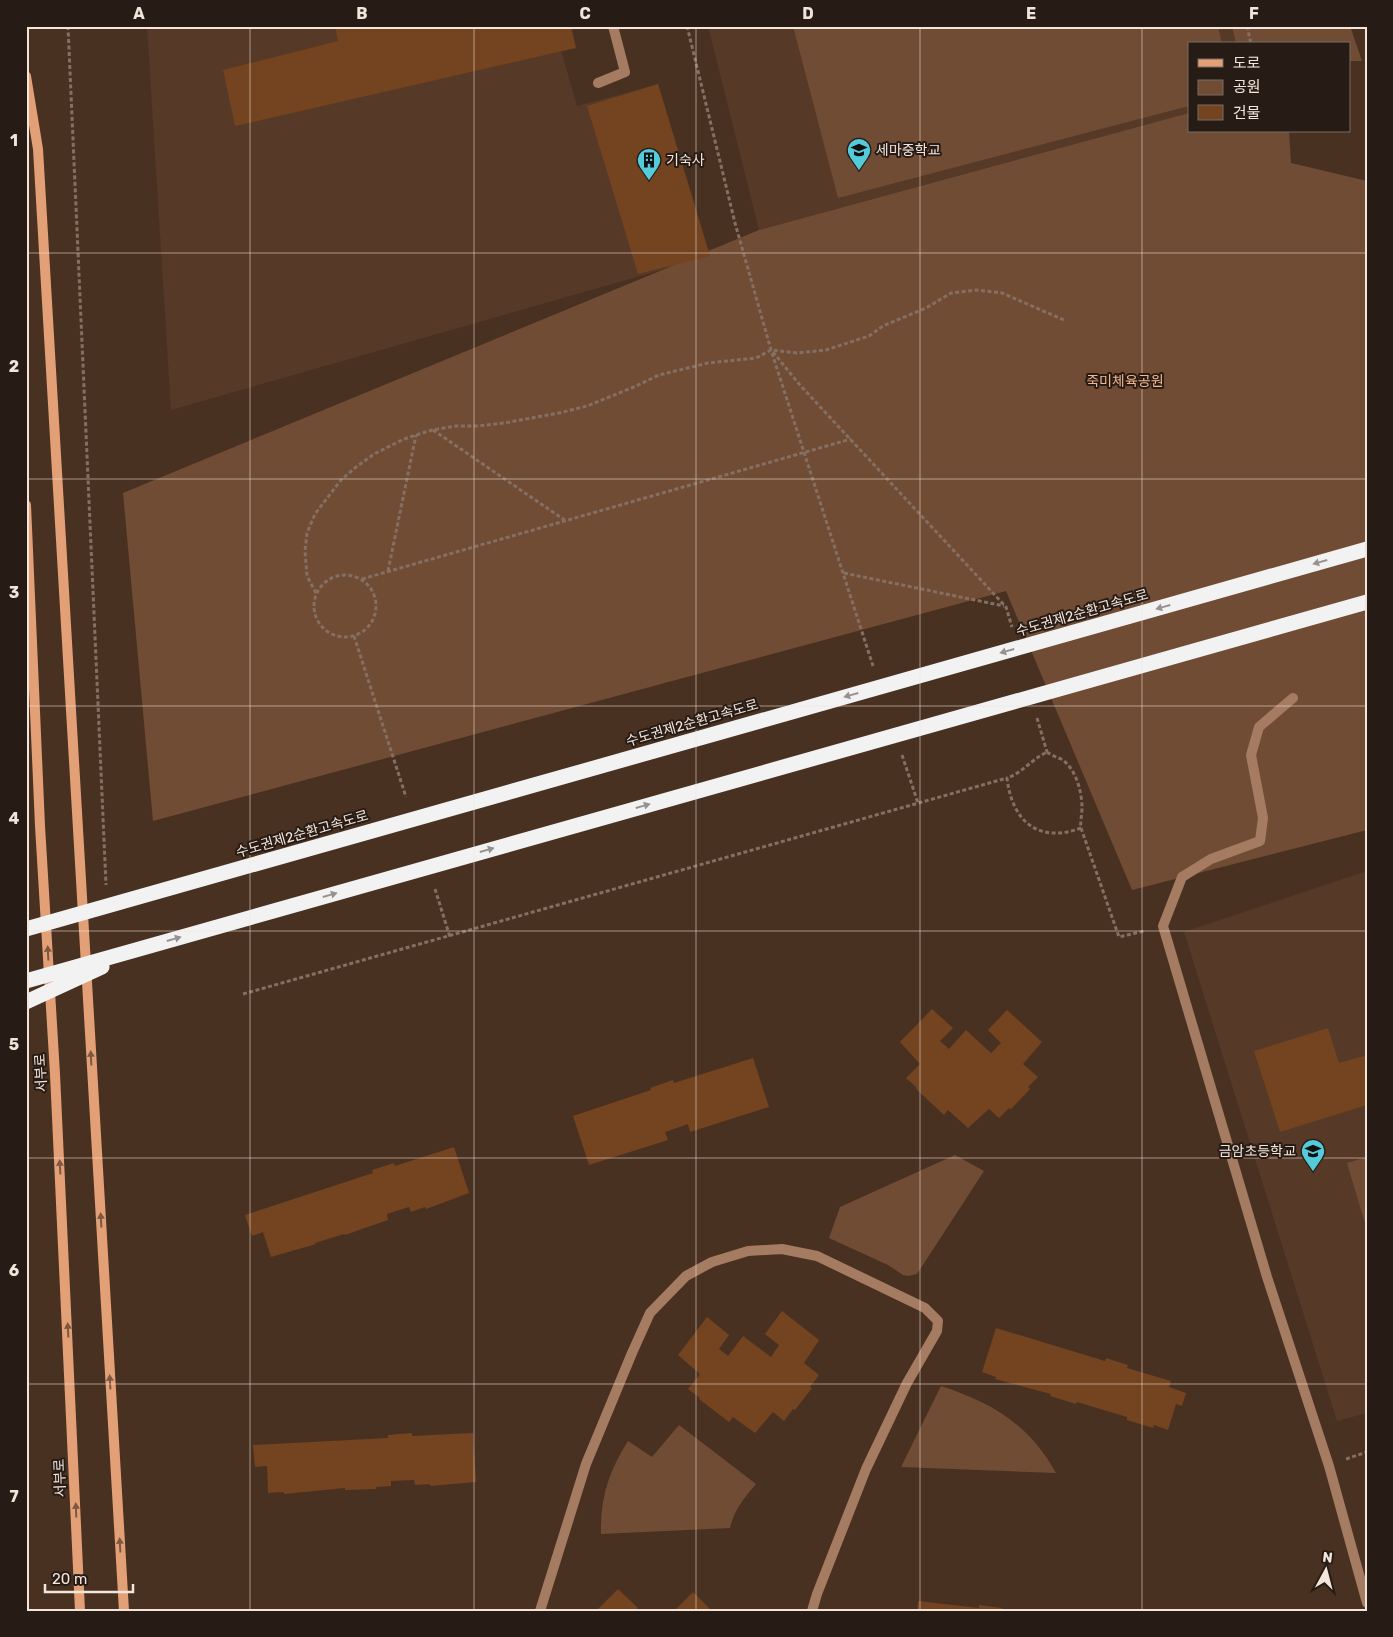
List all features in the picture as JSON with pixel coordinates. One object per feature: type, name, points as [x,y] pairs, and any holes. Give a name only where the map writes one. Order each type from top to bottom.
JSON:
[{"type":"highway","name":"수도권제2순환고속도로","points":[[26,929],[1367,549]]},
{"type":"highway","points":[[26,981],[1367,602]]},
{"type":"highway","points":[[26,1002],[152,945]]},
{"type":"main road","points":[[26,76],[38,149],[124,1611]]},
{"type":"main road","name":"서부로","points":[[26,505],[40,826],[55,1083],[80,1611]]},
{"type":"street","points":[[598,83],[625,72],[613,26]]},
{"type":"street","points":[[1293,698],[1259,727],[1251,754],[1262,818],[1260,841],[1211,859],[1182,877],[1163,926],[1267,1277],[1329,1466],[1367,1603]]},
{"type":"street","points":[[540,1611],[586,1464],[650,1314],[686,1276],[712,1262],[748,1252],[782,1249],[818,1256],[925,1308],[938,1321],[937,1331],[907,1383],[866,1470],[812,1611]]},
{"type":"path","points":[[68,26],[106,894]]},
{"type":"path","points":[[687,26],[736,223],[771,350],[876,674]]},
{"type":"path","points":[[1247,26],[1251,42]]},
{"type":"path","points":[[316,593],[308,576],[305,551],[307,533],[315,514],[336,486],[356,467],[374,454],[404,439],[432,430],[456,426],[478,426],[532,420],[588,406],[634,388],[660,375],[708,363],[756,358],[771,350],[797,353],[826,350],[869,336],[882,326],[926,308],[951,293],[976,290],[1002,293],[1064,320]]},
{"type":"path","points":[[771,350],[799,384],[1006,607],[1014,634]]},
{"type":"path","points":[[432,430],[566,521]]},
{"type":"path","points":[[388,572],[416,435]]},
{"type":"path","points":[[362,579],[851,439]]},
{"type":"path","points":[[843,573],[1006,607]]},
{"type":"path","points":[[342,574],[362,579],[372,590],[377,605],[371,624],[364,631],[354,636],[334,636],[326,631],[314,614],[313,603],[316,593],[322,584],[331,577],[342,574]]},
{"type":"path","points":[[354,636],[408,805]]},
{"type":"path","points":[[1037,716],[1047,752],[1062,760],[1075,776],[1082,800],[1081,828],[1119,937],[1163,926]]},
{"type":"path","points":[[900,748],[918,803]]},
{"type":"path","points":[[243,994],[1007,778],[1018,774],[1036,758],[1047,752]]},
{"type":"path","points":[[1007,778],[1014,805],[1020,816],[1028,824],[1045,832],[1061,833],[1081,828]]},
{"type":"path","points":[[432,880],[450,937]]},
{"type":"shaded area","points":[[147,26],[554,26],[577,106],[658,84],[710,256],[171,410]]},
{"type":"shaded area","name":"세마중학교","points":[[708,26],[1232,26],[1236,42],[1188,42],[1188,113],[759,230]]},
{"type":"shaded area","name":"금암초등학교","points":[[1367,871],[1367,1413],[1337,1421],[1184,932]]},
{"type":"green space","name":"세마중학교","points":[[793,26],[1218,26],[1222,42],[1188,42],[1188,106],[838,198]]},
{"type":"green space","points":[[1232,26],[1350,26],[1362,61],[1350,61],[1350,42],[1236,42]]},
{"type":"green space","name":"죽미체육공원","points":[[1188,113],[1188,132],[1289,132],[1291,163],[1367,181],[1367,830],[1132,890],[1006,591],[153,821],[123,493],[759,230]]},
{"type":"green space","points":[[955,1155],[984,1171],[917,1274],[903,1275],[888,1265],[829,1238],[840,1207]]},
{"type":"green space","points":[[1367,1157],[1367,1230],[1347,1163]]},
{"type":"green space","points":[[941,1386],[977,1400],[1008,1418],[1034,1441],[1056,1473],[901,1467]]},
{"type":"green space","points":[[679,1425],[756,1484],[737,1510],[730,1528],[601,1534],[602,1509],[607,1485],[628,1441],[652,1457]]},
{"type":"building","points":[[335,26],[571,26],[576,48],[235,126],[223,70],[338,41]]},
{"type":"building","name":"기숙사","points":[[658,84],[710,256],[638,274],[587,106]]},
{"type":"building","points":[[932,1009],[953,1028],[940,1041],[949,1049],[966,1030],[991,1053],[1001,1043],[988,1030],[1007,1010],[1042,1042],[1023,1064],[1038,1077],[1028,1087],[1030,1089],[1011,1109],[1009,1108],[999,1118],[989,1109],[968,1128],[948,1110],[944,1115],[906,1078],[920,1064],[900,1042]]},
{"type":"building","points":[[1328,1028],[1339,1063],[1367,1055],[1367,1105],[1280,1132],[1254,1051]]},
{"type":"building","points":[[753,1058],[769,1107],[690,1132],[688,1124],[665,1132],[668,1140],[589,1165],[573,1116],[651,1090],[650,1088],[673,1080],[674,1083]]},
{"type":"building","points":[[454,1147],[469,1193],[426,1209],[425,1207],[411,1212],[409,1207],[387,1214],[388,1220],[271,1257],[263,1232],[252,1236],[245,1215],[373,1173],[372,1170],[394,1163],[395,1166]]},
{"type":"building","points":[[782,1311],[819,1340],[804,1363],[819,1375],[810,1387],[812,1388],[784,1421],[773,1412],[755,1433],[733,1417],[729,1422],[688,1389],[700,1374],[678,1355],[707,1317],[729,1335],[719,1349],[728,1356],[743,1336],[771,1357],[779,1345],[765,1334]]},
{"type":"building","points":[[996,1328],[1105,1361],[1106,1358],[1128,1365],[1127,1368],[1171,1381],[1169,1387],[1186,1393],[1182,1406],[1176,1404],[1168,1430],[1154,1425],[1153,1428],[1127,1420],[1127,1417],[1077,1402],[1076,1404],[1050,1396],[1051,1394],[995,1379],[996,1377],[982,1372]]},
{"type":"building","points":[[412,1433],[412,1436],[473,1433],[476,1482],[430,1486],[430,1484],[415,1485],[414,1480],[391,1481],[391,1486],[376,1487],[376,1489],[345,1490],[345,1488],[284,1494],[284,1492],[268,1493],[267,1466],[255,1467],[253,1445],[388,1438],[388,1435]]},
{"type":"building","points":[[618,1589],[638,1608],[635,1611],[596,1611]]},
{"type":"building","points":[[693,1592],[712,1611],[674,1611]]},
{"type":"building","points":[[918,1601],[979,1608],[979,1605],[1002,1608],[1002,1611],[917,1611]]},
{"type":"place","name":"세마중학교","points":[[859,171]]},
{"type":"place","name":"기숙사","points":[[649,181]]},
{"type":"place","name":"금암초등학교","points":[[1313,1172]]}]
